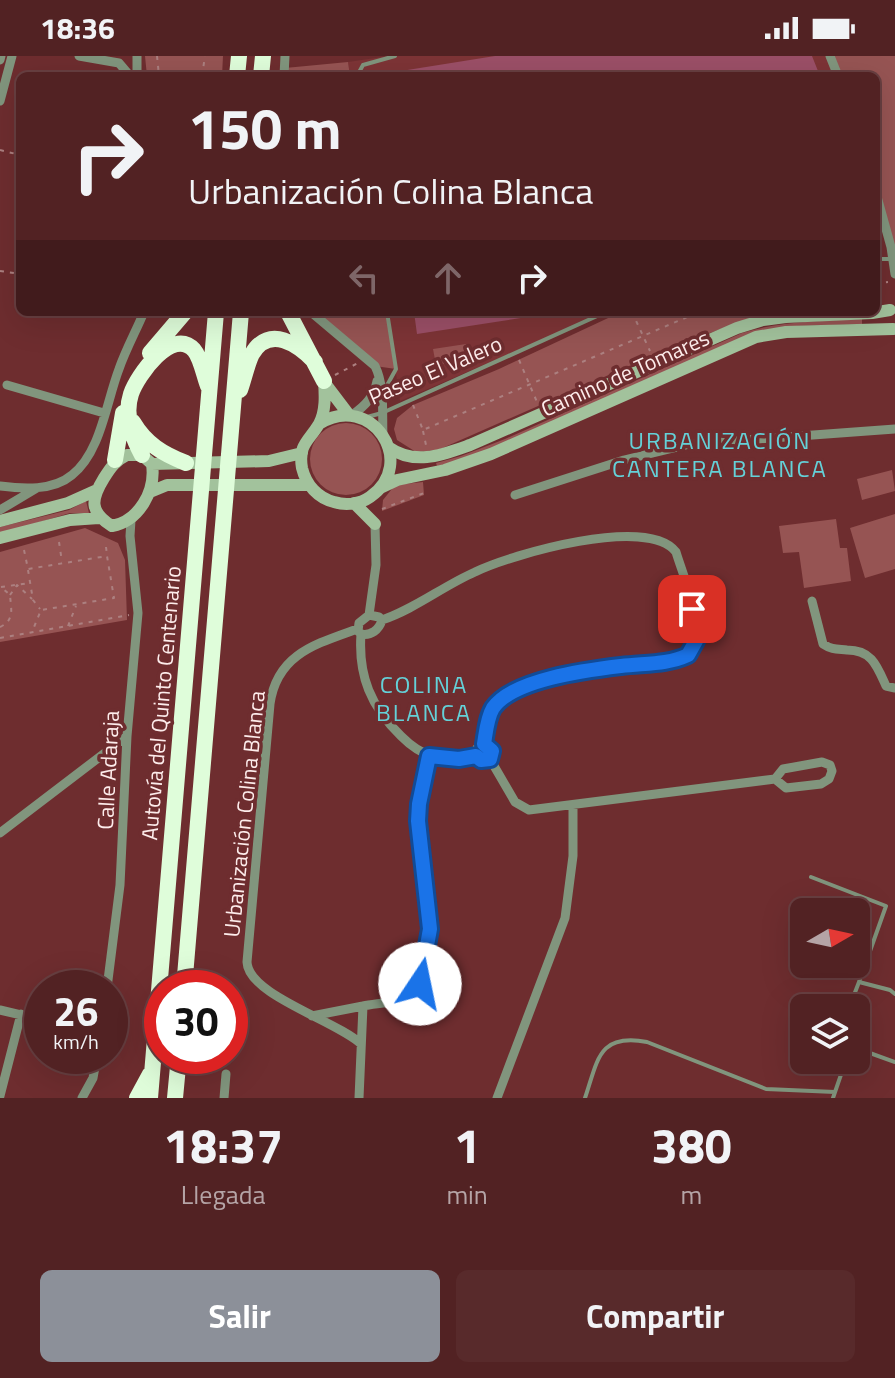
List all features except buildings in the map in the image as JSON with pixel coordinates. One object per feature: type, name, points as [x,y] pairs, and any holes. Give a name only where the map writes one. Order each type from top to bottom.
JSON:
[{"type":"highway","points":[[115,460],[126,392],[151,351],[182,316]]},
{"type":"highway","name":"Autovía del Quinto Centenario","points":[[160,970],[216,316]]},
{"type":"highway","name":"Autovía del Quinto Centenario","points":[[186,970],[241,316]]},
{"type":"highway","points":[[290,316],[324,381]]},
{"type":"highway","points":[[233,412],[253,353],[265,342],[276,339],[301,346],[315,362]]},
{"type":"highway","points":[[147,460],[134,441],[128,414],[131,394],[160,351],[175,344],[196,351],[210,391]]},
{"type":"highway","points":[[128,414],[140,434],[159,452],[186,463]]},
{"type":"highway","points":[[137,1098],[149,1074]]},
{"type":"highway","name":"Autovía del Quinto Centenario","points":[[150,1098],[152,1074]]},
{"type":"highway","points":[[175,1098],[177,1074]]},
{"type":"street","points":[[0,101],[12,56]]},
{"type":"street","points":[[79,56],[119,63],[134,56]]},
{"type":"street","points":[[119,63],[127,72]]},
{"type":"street","points":[[880,208],[894,259],[892,278]]},
{"type":"street","points":[[892,306],[889,317],[894,330]]},
{"type":"street","points":[[0,486],[37,488],[53,485],[71,476],[90,455],[120,366],[142,316]]},
{"type":"street","points":[[316,316],[375,366],[379,374],[390,466],[376,492],[376,565],[369,615]]},
{"type":"street","name":"Camino de Tomares","points":[[386,442],[411,459],[470,445],[737,328],[763,320],[800,316]]},
{"type":"street","name":"Camino de Tomares","points":[[376,492],[397,480],[445,470],[491,454],[756,337],[786,332],[894,330]]},
{"type":"street","points":[[319,424],[333,417],[355,416],[375,393],[379,374]]},
{"type":"street","points":[[324,381],[326,401],[319,424],[305,442],[302,453],[301,464],[309,485],[332,502],[354,503],[376,492]]},
{"type":"street","points":[[324,381],[332,396],[355,416],[376,427],[386,442]]},
{"type":"street","points":[[7,385],[104,413]]},
{"type":"street","points":[[515,495],[624,460],[690,444],[895,429]]},
{"type":"street","points":[[99,518],[94,504],[97,490],[115,460],[127,455],[186,463],[261,462],[302,453]]},
{"type":"street","points":[[112,526],[131,520],[150,492],[154,477],[147,460]]},
{"type":"street","points":[[150,492],[167,485],[309,485]]},
{"type":"street","points":[[0,510],[37,488]]},
{"type":"street","points":[[0,521],[68,503],[97,490]]},
{"type":"street","points":[[354,503],[375,524]]},
{"type":"street","points":[[0,538],[70,520],[99,518],[125,538],[133,555]]},
{"type":"street","name":"Calle Adaraja","points":[[109,970],[120,885],[127,736],[138,613],[131,520]]},
{"type":"street","points":[[359,632],[376,631],[382,620],[475,571],[522,553],[583,541],[630,537],[650,538],[671,545],[676,552],[696,626],[697,639],[688,655],[671,661],[558,677],[522,688],[495,704],[490,713],[484,744],[475,750],[481,760],[490,759]]},
{"type":"street","points":[[812,601],[823,644],[834,650],[865,652],[875,662],[886,686],[895,688]]},
{"type":"street","points":[[382,620],[369,615],[362,619],[359,632],[361,668],[373,702],[397,732],[429,756],[459,759],[476,756]]},
{"type":"street","name":"Urbanización Colina Blanca","points":[[359,632],[318,644],[291,661],[276,678],[270,704],[247,969],[255,981],[312,1016],[343,1030],[361,1044]]},
{"type":"street","points":[[0,833],[127,736]]},
{"type":"street","points":[[484,744],[492,751],[490,759],[515,802],[529,810],[775,779],[786,788],[821,784],[829,779],[832,771],[830,765],[822,762],[788,767],[780,771],[775,779]]},
{"type":"street","points":[[312,1016],[409,997],[417,989],[430,929],[418,821],[429,756]]},
{"type":"street","points":[[497,1098],[565,918],[572,874],[573,806]]},
{"type":"street","points":[[359,1098],[363,1006]]},
{"type":"street","points":[[0,1010],[24,1015]]},
{"type":"street","points":[[0,1096],[21,1014]]},
{"type":"street","points":[[82,1098],[94,1074]]},
{"type":"street","points":[[224,1098],[226,1074]]},
{"type":"lane","points":[[359,72],[363,65],[395,56]]},
{"type":"lane","points":[[382,395],[396,369],[388,316]]},
{"type":"lane","name":"Paseo El Valero","points":[[355,416],[382,413],[597,316]]},
{"type":"lane","points":[[811,877],[886,906],[854,994]]},
{"type":"lane","points":[[859,982],[895,994]]},
{"type":"lane","points":[[585,1098],[598,1059],[606,1048],[628,1039],[647,1042],[766,1089],[835,1092]]},
{"type":"lane","points":[[870,1053],[895,1062]]},
{"type":"lane","points":[[833,1098],[841,1074]]},
{"type":"path","points":[[634,316],[655,364]]},
{"type":"path","points":[[423,430],[689,316]]},
{"type":"path","points":[[516,352],[542,414]]},
{"type":"path","points":[[324,381],[366,358]]},
{"type":"path","points":[[410,399],[423,430],[427,456]]},
{"type":"path","points":[[382,509],[424,493]]},
{"type":"path","points":[[59,542],[62,563]]},
{"type":"path","points":[[41,610],[114,598],[106,547]]},
{"type":"path","points":[[24,550],[33,600]]},
{"type":"path","points":[[28,569],[107,556]]},
{"type":"path","points":[[1,588],[30,583]]},
{"type":"path","points":[[17,585],[41,610]]},
{"type":"path","points":[[0,627],[7,624],[12,616],[10,595],[17,585]]},
{"type":"path","points":[[1,588],[10,595]]},
{"type":"path","points":[[68,626],[76,604]]},
{"type":"path","points":[[32,632],[41,610]]},
{"type":"path","points":[[0,638],[138,613]]},
{"type":"shaded area","points":[[145,56],[223,56],[222,72],[147,72]]},
{"type":"shaded area","points":[[389,56],[830,56],[836,72],[349,72],[348,62]]},
{"type":"shaded area","points":[[830,56],[895,56],[895,247],[880,208],[880,72],[835,72]]},
{"type":"shaded area","points":[[348,62],[349,72],[284,72],[285,68]]},
{"type":"shaded area","points":[[319,316],[388,316],[396,369],[375,366]]},
{"type":"shaded area","points":[[388,316],[597,316],[400,401]]},
{"type":"shaded area","points":[[612,316],[761,316],[670,348],[438,450],[416,452],[397,440],[394,429],[397,418],[413,405]]},
{"type":"shaded area","points":[[862,319],[862,324],[796,326],[465,460],[437,466],[436,463],[505,439],[742,333],[786,324]]},
{"type":"shaded area","points":[[466,344],[469,360],[436,365],[433,349]]},
{"type":"shaded area","points":[[346,423],[372,433],[382,459],[372,485],[346,495],[320,485],[310,459],[320,433]]},
{"type":"shaded area","points":[[892,470],[895,491],[862,500],[857,479]]},
{"type":"shaded area","points":[[423,482],[424,495],[382,511],[383,500],[395,485]]},
{"type":"shaded area","points":[[86,501],[89,513],[70,513],[0,534],[0,527],[69,510]]},
{"type":"shaded area","points":[[895,514],[895,569],[865,578],[850,528]]},
{"type":"shaded area","points":[[836,519],[840,548],[847,548],[851,581],[804,588],[799,552],[783,553],[779,526]]},
{"type":"shaded area","points":[[85,528],[118,543],[125,560],[127,620],[0,642],[0,552]]},
{"type":"district","name":"URBANIZACIÓN CANTERA BLANCA","points":[[720,454]]},
{"type":"district","name":"COLINA BLANCA","points":[[424,698]]},
{"type":"route","points":[[420,984],[430,921],[418,821],[429,756],[490,759],[492,751],[484,744],[490,713],[495,704],[522,688],[558,677],[671,661],[688,655],[697,639],[692,609]]}]
